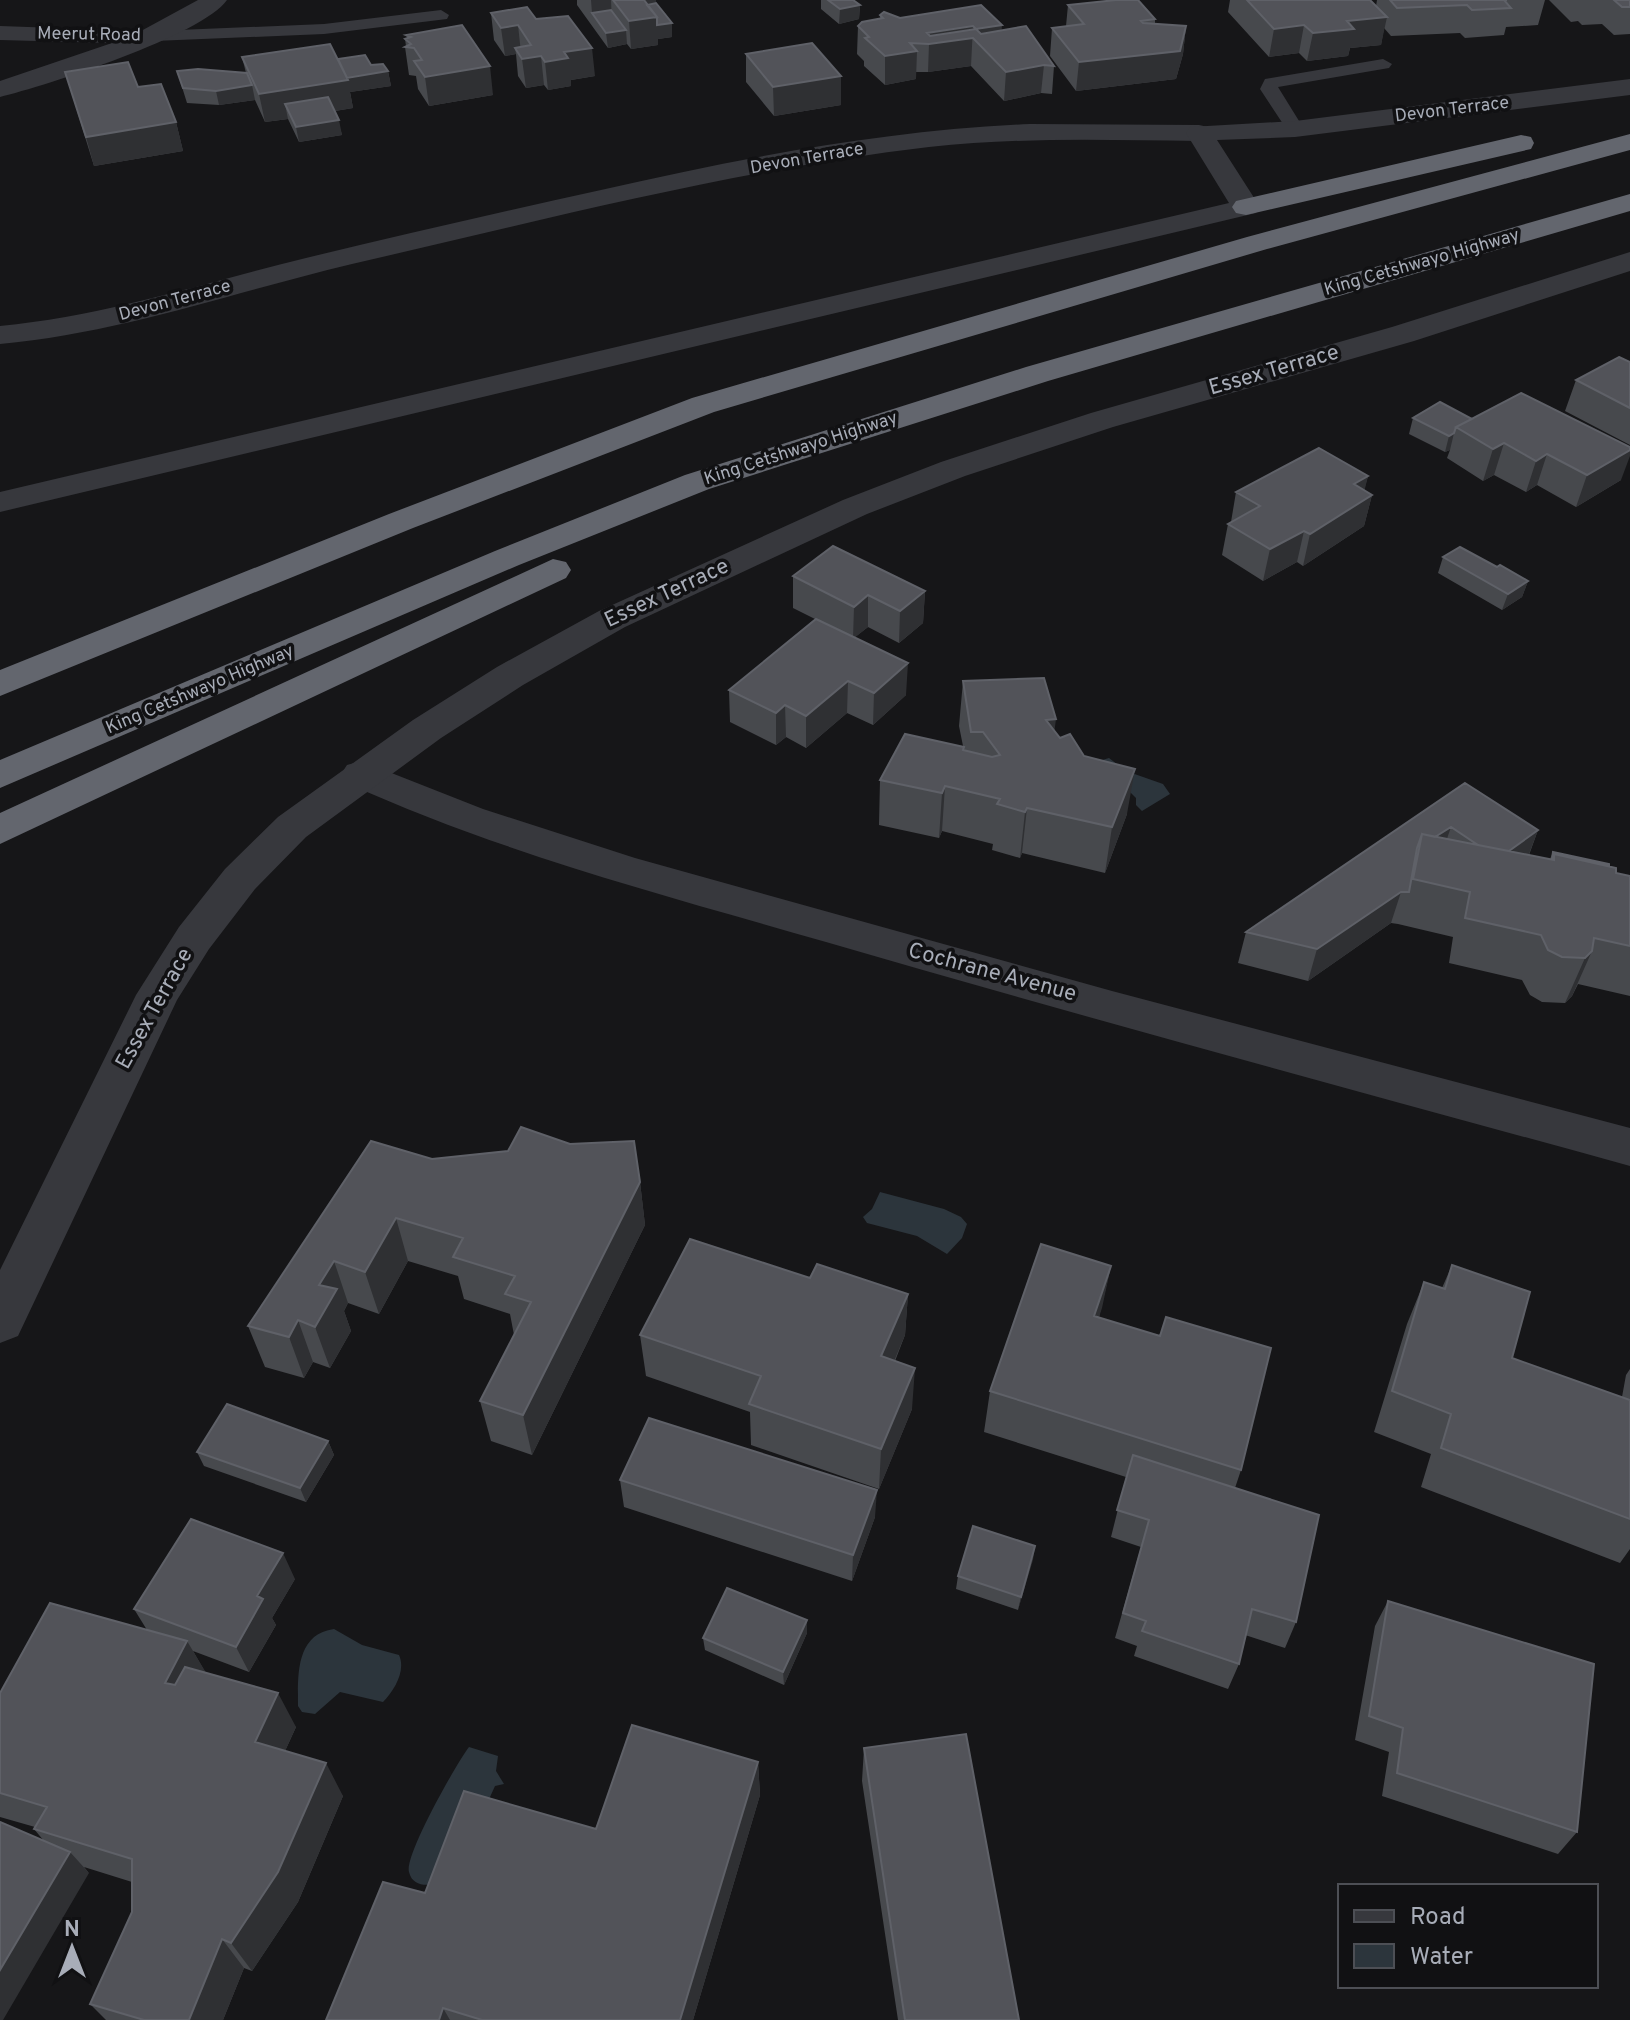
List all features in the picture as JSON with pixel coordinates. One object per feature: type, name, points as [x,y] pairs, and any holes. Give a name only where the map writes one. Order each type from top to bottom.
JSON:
[{"type":"highway","points":[[1246,207],[1630,119]]},
{"type":"highway","points":[[0,684],[401,521],[703,405],[1257,243],[1630,142]]},
{"type":"highway","name":"King Cetshwayo Highway","points":[[0,775],[570,532],[697,482],[857,430],[1630,202]]},
{"type":"highway","points":[[0,830],[857,430]]},
{"type":"street","name":"Meerut Road","points":[[0,33],[154,36],[215,0]]},
{"type":"street","points":[[0,89],[81,65],[154,36]]},
{"type":"street","name":"Devon Terrace","points":[[0,335],[31,333],[114,317],[333,260],[682,182],[930,139],[1011,133],[1199,133],[1295,129],[1630,87]]},
{"type":"street","points":[[0,502],[1246,207],[1199,133]]},
{"type":"street","name":"Essex Terrace","points":[[0,1321],[158,995],[194,938],[240,879],[292,827],[361,774],[510,676],[612,619],[855,507],[953,469],[1102,420],[1403,334],[1630,261]]},
{"type":"street","name":"Cochrane Avenue","points":[[361,774],[424,804],[548,846],[885,944],[1630,1147]]},
{"type":"lane","points":[[154,36],[324,29],[441,15]]},
{"type":"lane","points":[[1295,129],[1269,89],[1271,83],[1383,64]]},
{"type":"water","points":[[1109,758],[1126,771],[1163,784],[1170,794],[1142,811],[1136,805],[1136,798],[1099,761]]},
{"type":"water","points":[[880,1192],[944,1209],[961,1217],[967,1224],[962,1238],[947,1254],[917,1236],[867,1223],[863,1217],[872,1209]]},
{"type":"water","points":[[334,1629],[362,1645],[399,1655],[401,1667],[398,1680],[383,1702],[340,1692],[315,1714],[302,1712],[298,1706],[301,1658],[312,1639]]},
{"type":"water","points":[[469,1747],[498,1756],[496,1771],[504,1784],[495,1786],[485,1808],[434,1884],[419,1884],[409,1872],[414,1848]]},
{"type":"building","points":[[613,0],[644,0],[657,17],[629,21]]},
{"type":"building","points":[[828,0],[853,0],[860,5],[840,9]]},
{"type":"building","points":[[1138,0],[1155,19],[1141,21],[1143,23],[1186,26],[1180,51],[1079,62],[1052,28],[1084,24],[1068,5]]},
{"type":"building","points":[[1247,0],[1370,0],[1387,17],[1347,21],[1354,29],[1313,33],[1304,25],[1274,29]]},
{"type":"building","points":[[1390,0],[1504,0],[1511,8],[1472,10],[1467,5],[1397,8]]},
{"type":"building","points":[[1614,0],[1630,0],[1630,7],[1622,7]]},
{"type":"building","points":[[656,3],[672,23],[657,25],[657,17],[647,5]]},
{"type":"building","points":[[981,5],[1002,25],[976,29],[981,34],[1026,26],[1054,66],[1006,72],[973,38],[929,44],[910,43],[917,51],[885,56],[865,38],[869,37],[858,26],[862,22],[883,18],[880,15],[884,12],[900,18]],"holes":[[[973,26],[976,29],[930,36],[927,33]]]},
{"type":"building","points":[[527,7],[536,19],[568,16],[592,48],[564,52],[568,58],[545,62],[541,56],[522,59],[515,48],[531,45],[518,25],[501,28],[491,13]]},
{"type":"building","points":[[611,10],[626,30],[606,33],[592,13]]},
{"type":"building","points":[[462,25],[490,66],[425,77],[414,61],[422,60],[414,48],[405,47],[411,44],[405,39],[411,37],[406,35]]},
{"type":"building","points":[[812,43],[841,76],[773,87],[746,54]]},
{"type":"building","points":[[330,44],[348,80],[259,94],[242,57]]},
{"type":"building","points":[[365,55],[371,65],[383,64],[388,71],[347,78],[338,59]]},
{"type":"building","points":[[128,62],[138,87],[161,84],[176,122],[86,137],[65,72]]},
{"type":"building","points":[[198,69],[247,73],[252,85],[216,91],[183,88],[177,71]]},
{"type":"building","points":[[328,97],[339,120],[296,127],[285,104]]},
{"type":"building","points":[[1619,357],[1630,362],[1630,408],[1576,380]]},
{"type":"building","points":[[1521,393],[1630,447],[1630,450],[1587,475],[1547,454],[1536,461],[1504,443],[1493,449],[1456,427]]},
{"type":"building","points":[[1440,402],[1472,419],[1456,427],[1449,436],[1413,418]]},
{"type":"building","points":[[1319,448],[1368,476],[1354,484],[1372,495],[1310,534],[1304,531],[1270,549],[1228,524],[1260,506],[1236,492]]},
{"type":"building","points":[[833,546],[925,591],[900,611],[868,595],[854,607],[793,576]]},
{"type":"building","points":[[1460,547],[1528,581],[1508,594],[1443,557]]},
{"type":"building","points":[[816,619],[908,663],[874,693],[848,681],[806,716],[785,705],[776,713],[729,690]]},
{"type":"building","points":[[1044,678],[1056,719],[1046,720],[1060,738],[1070,734],[1084,756],[1135,769],[1112,827],[1027,808],[1025,812],[997,804],[1000,799],[945,786],[942,793],[880,780],[905,734],[964,747],[963,750],[992,757],[1000,755],[983,732],[971,732],[963,681]]},
{"type":"building","points":[[1465,783],[1538,830],[1509,851],[1478,845],[1451,827],[1435,837],[1422,834],[1409,892],[1401,892],[1317,949],[1246,932]]},
{"type":"building","points":[[1422,834],[1554,860],[1554,854],[1616,868],[1616,873],[1630,876],[1630,946],[1594,938],[1592,951],[1585,958],[1562,957],[1548,950],[1541,935],[1465,918],[1470,892],[1413,879]]},
{"type":"building","points":[[1553,852],[1609,866],[1554,854],[1552,859]]},
{"type":"building","points":[[521,1127],[570,1144],[634,1141],[640,1182],[523,1415],[480,1401],[531,1302],[505,1294],[515,1276],[453,1257],[463,1238],[396,1218],[365,1272],[334,1261],[319,1285],[337,1289],[315,1327],[298,1320],[289,1337],[248,1326],[371,1141],[432,1159],[508,1151]]},
{"type":"building","points":[[690,1239],[810,1278],[817,1264],[908,1294],[881,1356],[915,1368],[881,1449],[749,1404],[761,1376],[640,1335]]},
{"type":"building","points":[[1041,1244],[1111,1266],[1094,1316],[1160,1336],[1166,1317],[1271,1348],[1241,1470],[990,1391]]},
{"type":"building","points":[[1452,1265],[1530,1292],[1512,1358],[1630,1400],[1630,1519],[1441,1448],[1451,1414],[1392,1391],[1424,1282],[1445,1289]]},
{"type":"building","points":[[227,1404],[328,1441],[300,1488],[197,1452]]},
{"type":"building","points":[[649,1418],[877,1490],[853,1555],[620,1480]]},
{"type":"building","points":[[1133,1455],[1319,1515],[1296,1622],[1252,1609],[1239,1664],[1142,1631],[1146,1621],[1123,1613],[1149,1520],[1117,1510]]},
{"type":"building","points":[[191,1519],[283,1553],[257,1596],[263,1599],[236,1647],[134,1609]]},
{"type":"building","points":[[973,1526],[1035,1546],[1021,1597],[958,1576]]},
{"type":"building","points":[[727,1588],[807,1620],[783,1672],[703,1638]]},
{"type":"building","points":[[1388,1601],[1594,1664],[1577,1832],[1397,1773],[1403,1728],[1369,1716]]},
{"type":"building","points":[[50,1603],[187,1641],[165,1683],[175,1685],[185,1667],[278,1693],[255,1742],[326,1763],[278,1872],[231,1943],[222,1939],[189,2020],[144,2020],[90,2004],[132,1912],[132,1859],[34,1829],[47,1807],[0,1793],[0,1693]]},
{"type":"building","points":[[632,1725],[758,1762],[680,2020],[482,2020],[443,2008],[439,2020],[326,2020],[383,1882],[425,1893],[464,1791],[596,1829]]},
{"type":"building","points":[[966,1734],[1019,2020],[905,2020],[864,1748]]},
{"type":"building","points":[[0,1822],[70,1852],[0,1970]]}]
